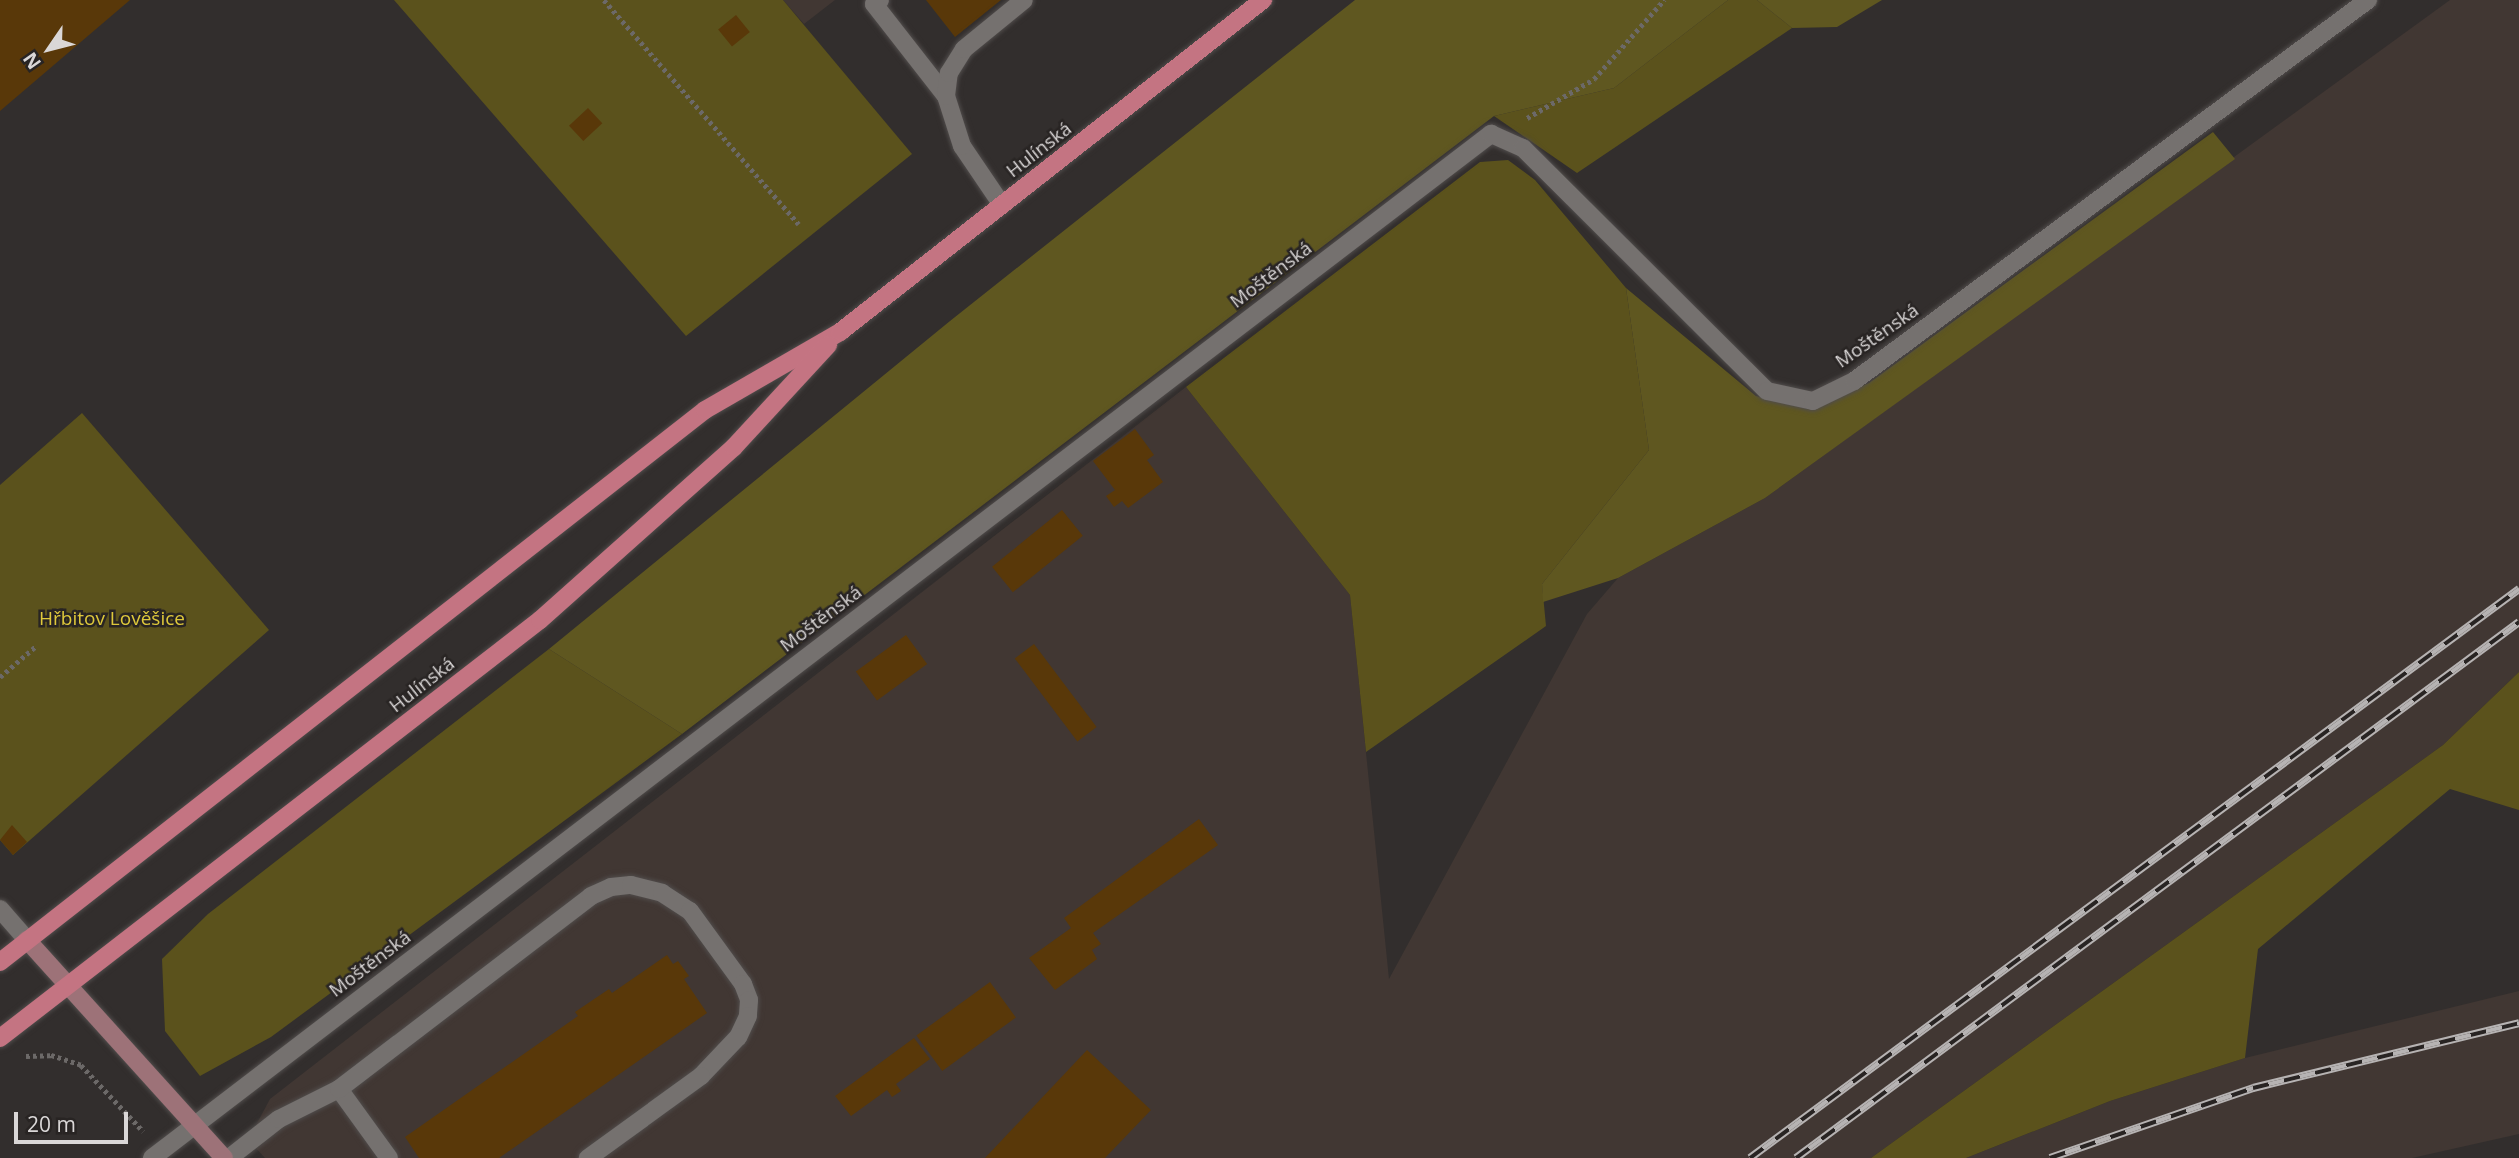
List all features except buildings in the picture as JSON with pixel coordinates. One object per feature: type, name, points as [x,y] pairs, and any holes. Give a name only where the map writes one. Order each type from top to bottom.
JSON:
[{"type":"main road","name":"Hulínská","points":[[0,962],[705,410],[840,332],[1263,0]]},
{"type":"main road","name":"Hulínská","points":[[0,1038],[540,620],[734,447],[840,332]]},
{"type":"street","points":[[946,96],[949,73],[964,49],[1024,0]]},
{"type":"street","name":"Moštěnská","points":[[152,1158],[1491,134],[1523,148],[1767,391],[1813,401],[1854,381],[2368,0]]},
{"type":"street","points":[[875,1],[946,96],[962,146],[1002,205]]},
{"type":"street","points":[[229,1158],[279,1119],[339,1089],[591,896],[611,887],[631,885],[662,893],[690,911],[711,936],[743,984],[749,1000],[748,1016],[738,1037],[701,1076],[588,1158]]},
{"type":"street","points":[[0,909],[224,1158]]},
{"type":"street","points":[[339,1089],[389,1158]]},
{"type":"path","points":[[604,0],[799,224]]},
{"type":"path","points":[[1491,134],[1549,109],[1594,79],[1664,0]]},
{"type":"path","points":[[0,677],[36,646]]},
{"type":"path","points":[[21,1056],[51,1055],[81,1065],[135,1125],[167,1146]]},
{"type":"shaded area","points":[[783,0],[835,0],[804,24]]},
{"type":"shaded area","points":[[1355,0],[1728,0],[1614,88],[1494,116],[682,734],[549,649],[950,321]]},
{"type":"shaded area","points":[[1757,0],[1882,0],[1837,27],[1792,28]]},
{"type":"shaded area","points":[[2450,0],[2519,0],[2519,672],[2443,745],[1871,1158],[265,1158],[248,1140],[270,1099],[1186,387],[1350,595],[1389,979],[1587,614],[1618,578],[1765,498]]},
{"type":"shaded area","points":[[2213,132],[2235,159],[1765,498],[1618,578],[1543,602],[1542,584],[1649,450],[1626,288],[1756,396],[1807,409],[1869,383]]},
{"type":"shaded area","points":[[2519,991],[2519,1134],[2412,1158],[1966,1158],[2110,1101],[2245,1058]]},
{"type":"green space","points":[[394,0],[783,0],[912,154],[686,336]]},
{"type":"green space","points":[[1728,0],[1757,0],[1792,28],[1577,173],[1494,116],[1614,88]]},
{"type":"green space","points":[[1508,160],[1535,180],[1626,288],[1649,450],[1542,584],[1546,626],[1366,752],[1350,595],[1186,387],[1480,162]]},
{"type":"green space","name":"Hřbitov Lověšice","points":[[82,413],[269,630],[13,855],[0,840],[0,485]]},
{"type":"green space","points":[[549,649],[682,734],[271,1037],[200,1076],[165,1031],[162,959],[208,914]]},
{"type":"green space","points":[[2519,672],[2519,810],[2450,789],[2258,949],[2245,1058],[2110,1101],[1966,1158],[1871,1158],[2443,745]]},
{"type":"railway","points":[[1750,1158],[2519,589]]},
{"type":"railway","points":[[1796,1158],[2519,622]]},
{"type":"railway","points":[[2050,1158],[2253,1088],[2519,1023]]}]
